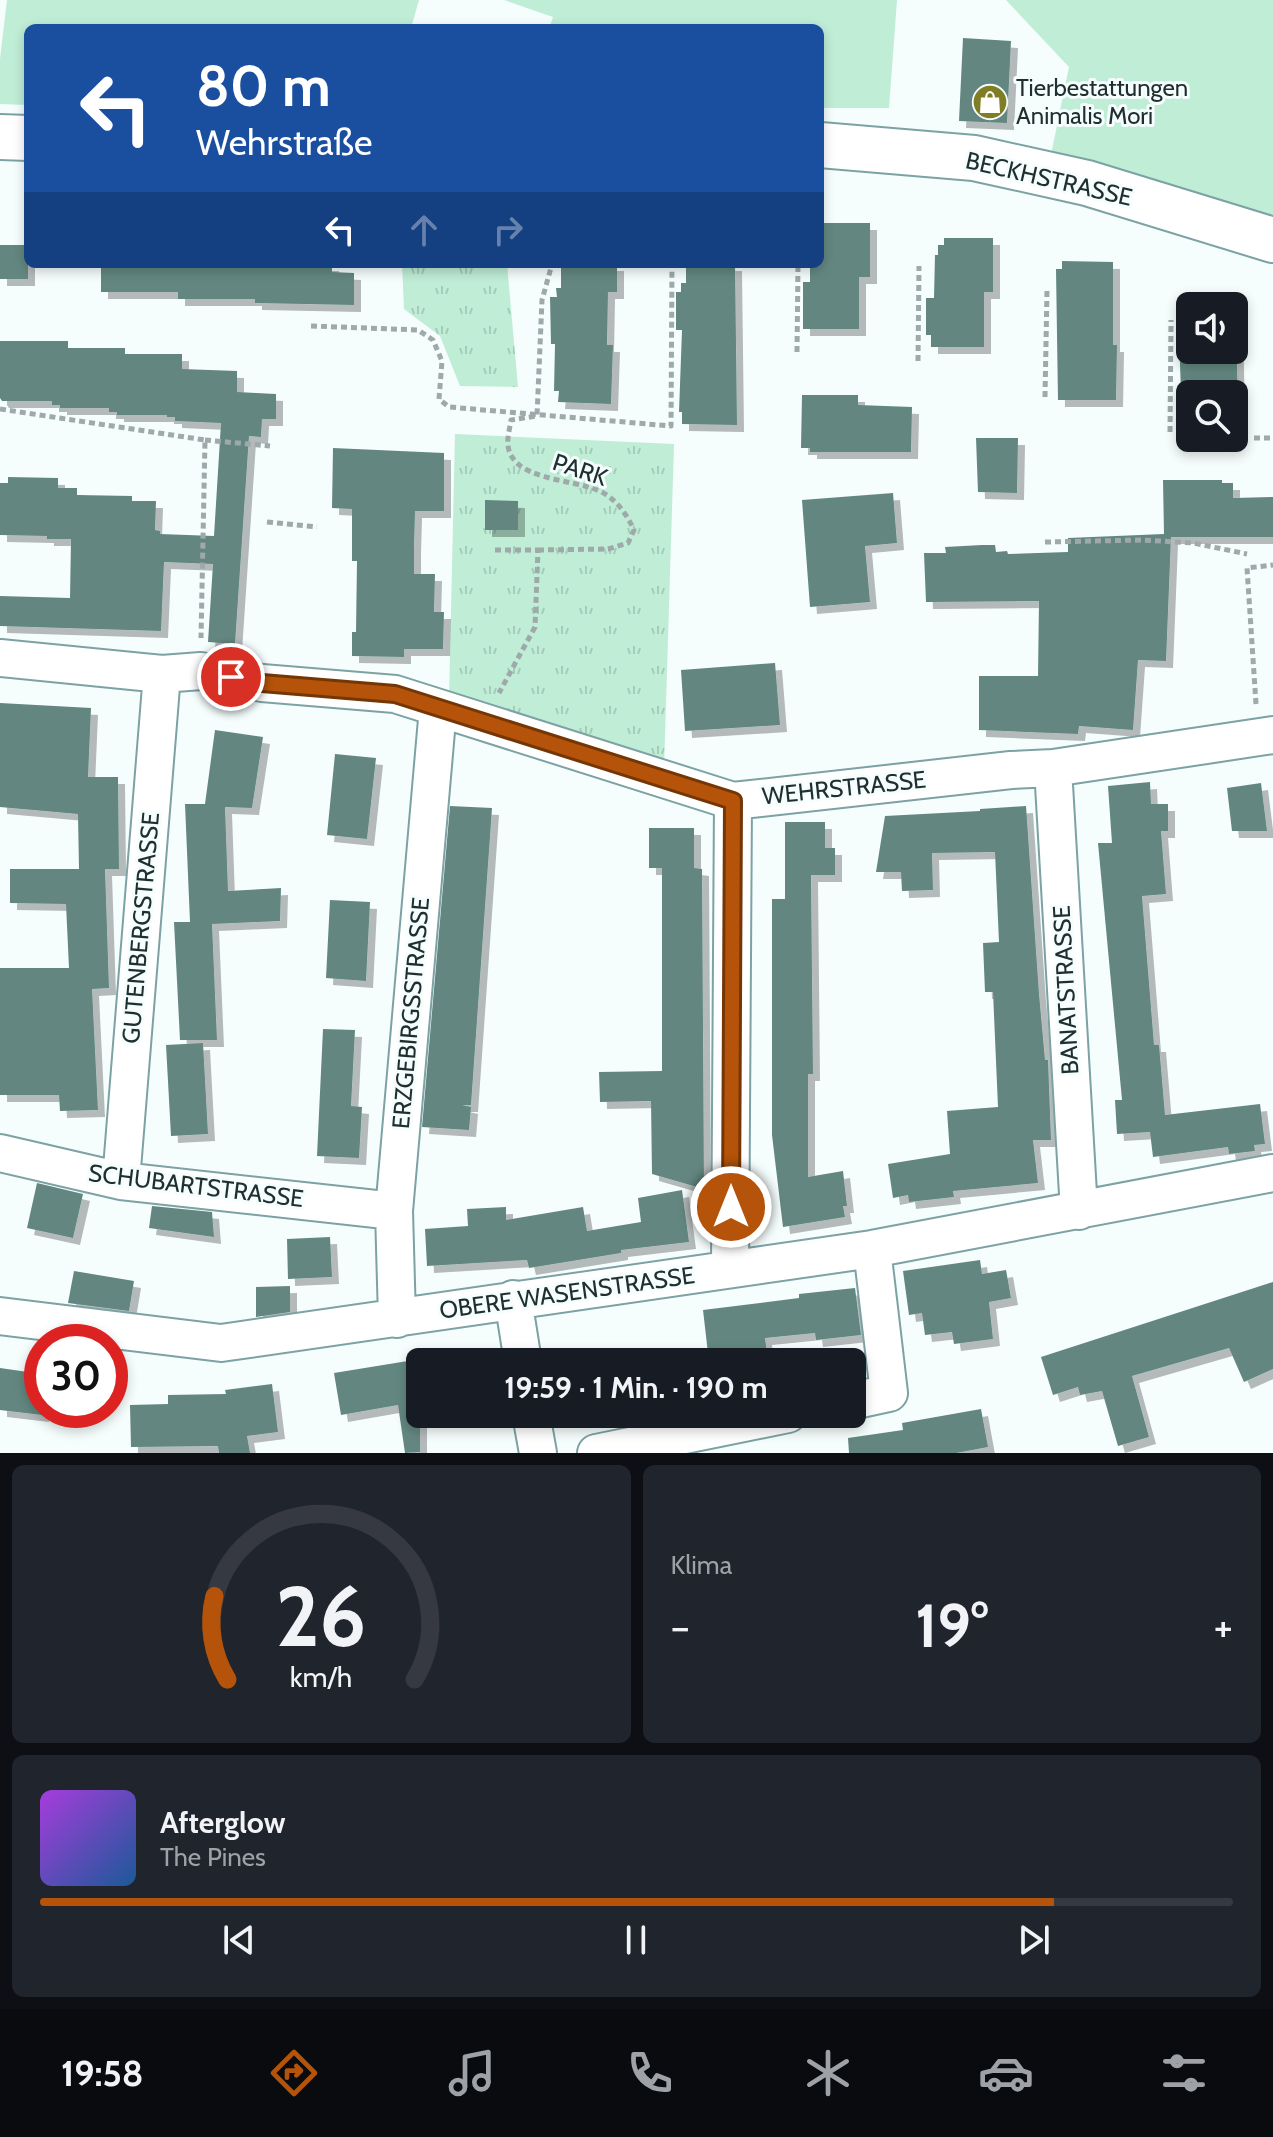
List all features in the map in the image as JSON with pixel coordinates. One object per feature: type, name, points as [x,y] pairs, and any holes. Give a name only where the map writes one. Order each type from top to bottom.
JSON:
[{"type":"street","points":[[0,137],[24,138]]},
{"type":"street","name":"BECKHSTRASSE","points":[[824,145],[974,158],[1087,183],[1273,240]]},
{"type":"street","name":"WEHRSTRASSE","points":[[0,658],[162,674],[201,671],[262,683],[395,694],[733,801],[1053,768],[1273,735]]},
{"type":"street","name":"GUTENBERGSTRASSE","points":[[121,1181],[162,674]]},
{"type":"street","name":"ERZGEBIRGSSTRASSE","points":[[397,1319],[394,1211],[438,708]]},
{"type":"street","name":"BANATSTRASSE","points":[[1053,768],[1079,1211]]},
{"type":"street","points":[[730,1269],[733,801]]},
{"type":"street","name":"SCHUBARTSTRASSE","points":[[0,1153],[121,1181],[394,1211]]},
{"type":"street","name":"OBERE WASENSTRASSE","points":[[0,1316],[221,1343],[872,1249],[1273,1173]]},
{"type":"street","points":[[866,1398],[889,1393],[872,1249]]},
{"type":"street","points":[[513,1299],[521,1348]]},
{"type":"street","points":[[534,1428],[538,1453]]},
{"type":"street","points":[[596,1453],[719,1428]]},
{"type":"path","points":[[918,361],[919,266]]},
{"type":"path","points":[[537,416],[542,300],[551,268]]},
{"type":"path","points":[[311,326],[418,330],[433,340],[442,361],[439,399],[449,407],[671,426],[672,268]]},
{"type":"path","points":[[797,352],[798,268]]},
{"type":"path","points":[[1045,397],[1047,290]]},
{"type":"path","points":[[1170,432],[1171,320]]},
{"type":"path","points":[[0,409],[205,440],[270,446]]},
{"type":"path","name":"PARK","points":[[495,550],[608,549],[628,543],[634,530],[625,511],[600,491],[537,476],[516,463],[508,446],[511,420],[537,416]]},
{"type":"path","points":[[1254,438],[1273,438]]},
{"type":"path","points":[[201,671],[205,440]]},
{"type":"path","points":[[267,522],[317,527]]},
{"type":"path","points":[[1045,542],[1142,540],[1193,543],[1247,554]]},
{"type":"path","points":[[484,722],[535,627],[538,550]]},
{"type":"path","points":[[1254,686],[1247,568],[1273,565]]},
{"type":"green space","points":[[7,0],[419,0],[412,24],[24,24],[24,105],[0,104],[0,59]]},
{"type":"green space","points":[[504,0],[897,0],[889,108],[824,108],[824,24],[550,24],[553,17]]},
{"type":"green space","points":[[1006,0],[1273,0],[1273,245],[1047,174],[1069,67]]},
{"type":"green space","points":[[402,268],[507,268],[518,387],[460,386],[440,336],[404,309]]},
{"type":"green space","points":[[455,434],[674,444],[664,768],[449,699]]},
{"type":"building","points":[[963,38],[1011,41],[1007,123],[959,121]]},
{"type":"building","points":[[824,223],[870,223],[870,277],[859,277],[859,329],[803,329],[803,282],[810,282],[810,268],[824,268]]},
{"type":"building","points":[[944,238],[993,238],[993,292],[984,292],[984,347],[931,347],[931,335],[926,335],[926,298],[934,298],[935,255],[938,255],[938,245],[944,245]]},
{"type":"building","points":[[0,245],[24,245],[24,268],[28,268],[28,279],[0,279]]},
{"type":"building","points":[[1062,261],[1113,262],[1116,400],[1058,400],[1056,269],[1062,269]]},
{"type":"building","points":[[101,268],[332,268],[332,272],[354,273],[354,305],[255,303],[255,299],[178,299],[178,292],[101,292]]},
{"type":"building","points":[[561,268],[617,268],[617,292],[608,292],[607,345],[613,345],[611,404],[558,402],[559,391],[554,391],[555,344],[551,344],[550,297],[557,297],[556,288],[561,288]]},
{"type":"building","points":[[686,268],[735,268],[737,425],[682,424],[682,412],[679,412],[682,330],[676,330],[676,292],[681,292],[681,283],[686,283]]},
{"type":"building","points":[[0,341],[68,341],[68,348],[125,348],[125,354],[182,354],[182,369],[237,371],[237,392],[276,394],[276,419],[262,419],[261,437],[249,436],[235,644],[208,642],[213,564],[164,562],[161,631],[0,626],[0,596],[70,598],[71,539],[0,535],[0,483],[8,483],[8,477],[58,478],[58,488],[77,488],[77,495],[132,496],[132,501],[156,501],[155,530],[160,534],[214,536],[221,423],[175,421],[175,417],[167,415],[117,415],[117,412],[109,412],[109,408],[60,408],[60,405],[52,405],[52,401],[2,401]]},
{"type":"building","points":[[1180,364],[1237,364],[1237,380],[1181,380]]},
{"type":"building","points":[[802,395],[858,395],[858,405],[912,407],[911,452],[810,452],[810,448],[801,448]]},
{"type":"building","points":[[976,438],[1018,438],[1017,493],[978,492]]},
{"type":"building","points":[[333,448],[444,453],[444,511],[415,511],[414,547],[414,574],[435,574],[434,612],[444,612],[443,649],[404,649],[404,657],[352,656],[352,632],[356,632],[357,561],[352,561],[352,509],[332,508]]},
{"type":"building","points":[[1163,480],[1222,480],[1222,483],[1233,483],[1233,498],[1273,497],[1273,537],[1171,537],[1166,661],[1138,660],[1133,730],[1079,726],[1078,734],[979,730],[979,676],[1038,676],[1039,601],[926,602],[924,553],[946,553],[945,547],[982,545],[995,545],[996,552],[1007,551],[1008,554],[1068,552],[1068,538],[1164,534]]},
{"type":"building","points":[[893,493],[897,543],[865,546],[870,602],[810,607],[802,500]]},
{"type":"building","points":[[485,500],[518,501],[518,530],[485,530]]},
{"type":"building","points":[[775,663],[780,725],[685,731],[681,670]]},
{"type":"building","points":[[0,703],[91,708],[88,777],[118,777],[119,869],[105,869],[109,988],[92,989],[98,1110],[60,1111],[59,1095],[0,1095],[0,968],[69,968],[66,904],[10,903],[10,869],[79,869],[78,814],[0,807]]},
{"type":"building","points":[[215,730],[263,737],[252,808],[225,807],[228,891],[281,888],[280,921],[212,924],[217,1040],[180,1040],[174,922],[190,922],[185,804],[205,804]]},
{"type":"building","points":[[335,754],[376,758],[367,839],[327,835]]},
{"type":"building","points":[[1150,782],[1151,804],[1168,804],[1168,831],[1161,831],[1166,894],[1142,896],[1154,1045],[1159,1045],[1165,1115],[1260,1104],[1265,1144],[1254,1145],[1255,1151],[1229,1154],[1228,1147],[1153,1157],[1150,1132],[1117,1134],[1115,1100],[1122,1100],[1098,843],[1112,843],[1108,786]]},
{"type":"building","points":[[1261,783],[1267,831],[1232,831],[1227,788]]},
{"type":"building","points":[[450,806],[492,808],[471,1105],[462,1105],[471,1107],[469,1130],[422,1127]]},
{"type":"building","points":[[1026,806],[1039,994],[1045,1060],[1048,1060],[1051,1140],[1033,1140],[1038,1183],[953,1191],[954,1197],[909,1202],[908,1195],[893,1198],[888,1164],[950,1154],[947,1111],[998,1107],[993,992],[985,992],[983,943],[999,942],[995,852],[932,853],[933,890],[902,891],[901,872],[876,872],[885,816]]},
{"type":"building","points":[[785,822],[825,822],[825,848],[835,848],[835,875],[811,875],[813,1074],[808,1074],[808,1177],[843,1171],[847,1206],[843,1206],[845,1217],[783,1227],[772,1135],[772,899],[785,899]]},
{"type":"building","points":[[649,828],[694,828],[694,868],[702,869],[704,1189],[652,1174],[651,1101],[600,1102],[599,1072],[662,1071],[662,868],[649,868]]},
{"type":"building","points":[[330,900],[370,902],[366,981],[326,978]]},
{"type":"building","points":[[323,1029],[355,1030],[351,1106],[362,1107],[359,1158],[317,1156]]},
{"type":"building","points":[[203,1043],[208,1134],[171,1136],[166,1045]]},
{"type":"building","points":[[37,1183],[83,1194],[73,1238],[27,1228]]},
{"type":"building","points":[[682,1190],[689,1242],[621,1250],[621,1253],[529,1268],[527,1260],[427,1266],[425,1229],[468,1226],[467,1209],[506,1207],[506,1220],[583,1207],[587,1231],[641,1222],[638,1198]]},
{"type":"building","points":[[152,1206],[212,1212],[214,1237],[149,1228]]},
{"type":"building","points":[[330,1237],[332,1277],[288,1279],[287,1239]]},
{"type":"building","points":[[980,1260],[982,1274],[1006,1270],[1011,1298],[989,1302],[993,1339],[954,1344],[952,1332],[925,1335],[922,1313],[909,1315],[903,1271]]},
{"type":"building","points":[[74,1271],[134,1281],[129,1311],[68,1303]]},
{"type":"building","points":[[1273,1282],[1273,1369],[1244,1382],[1229,1348],[1132,1376],[1149,1437],[1118,1446],[1102,1391],[1080,1395],[1078,1387],[1053,1395],[1041,1357]]},
{"type":"building","points":[[290,1286],[290,1312],[256,1317],[256,1287]]},
{"type":"building","points":[[855,1288],[861,1335],[816,1340],[815,1333],[765,1338],[766,1348],[707,1348],[703,1310],[799,1298],[799,1294]]},
{"type":"building","points":[[406,1361],[406,1428],[420,1428],[420,1452],[405,1453],[398,1405],[341,1415],[334,1373]]},
{"type":"building","points":[[0,1368],[24,1371],[24,1413],[0,1410]]},
{"type":"building","points":[[272,1384],[278,1432],[247,1436],[250,1453],[219,1453],[218,1446],[131,1447],[130,1405],[168,1404],[168,1395],[226,1394],[225,1390]]},
{"type":"building","points":[[981,1409],[988,1447],[956,1453],[849,1453],[848,1438],[903,1430],[902,1423]]},
{"type":"place","name":"Tierbestattungen Animalis Mori","points":[[990,102]]},
{"type":"route","points":[[231,677],[262,683],[395,694],[733,801],[731,1207]]}]
